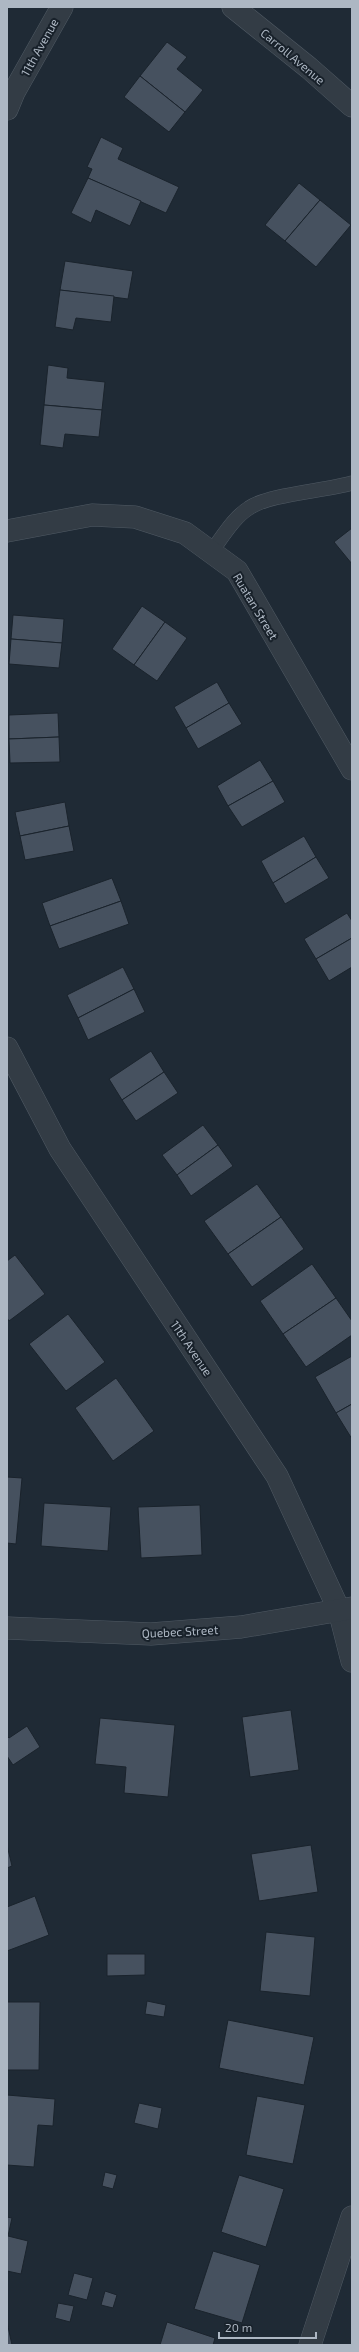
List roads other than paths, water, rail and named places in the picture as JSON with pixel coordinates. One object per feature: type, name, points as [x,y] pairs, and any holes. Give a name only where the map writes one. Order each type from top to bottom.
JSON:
[{"type":"street","name":"11th Avenue","points":[[7,109],[14,92],[62,7]]},
{"type":"street","name":"Carroll Avenue","points":[[233,7],[309,68],[352,105]]},
{"type":"street","name":"Ruatan Street","points":[[7,531],[92,515],[135,517],[185,533],[237,571],[352,769]]},
{"type":"street","name":"11th Avenue","points":[[7,1048],[60,1149],[277,1476],[345,1609],[352,1661]]},
{"type":"street","name":"Quebec Street","points":[[7,1628],[152,1634],[241,1627],[345,1609]]},
{"type":"street","points":[[310,2345],[352,2216]]},
{"type":"lane","points":[[212,552],[233,524],[248,508],[261,501],[333,489],[352,483]]}]
